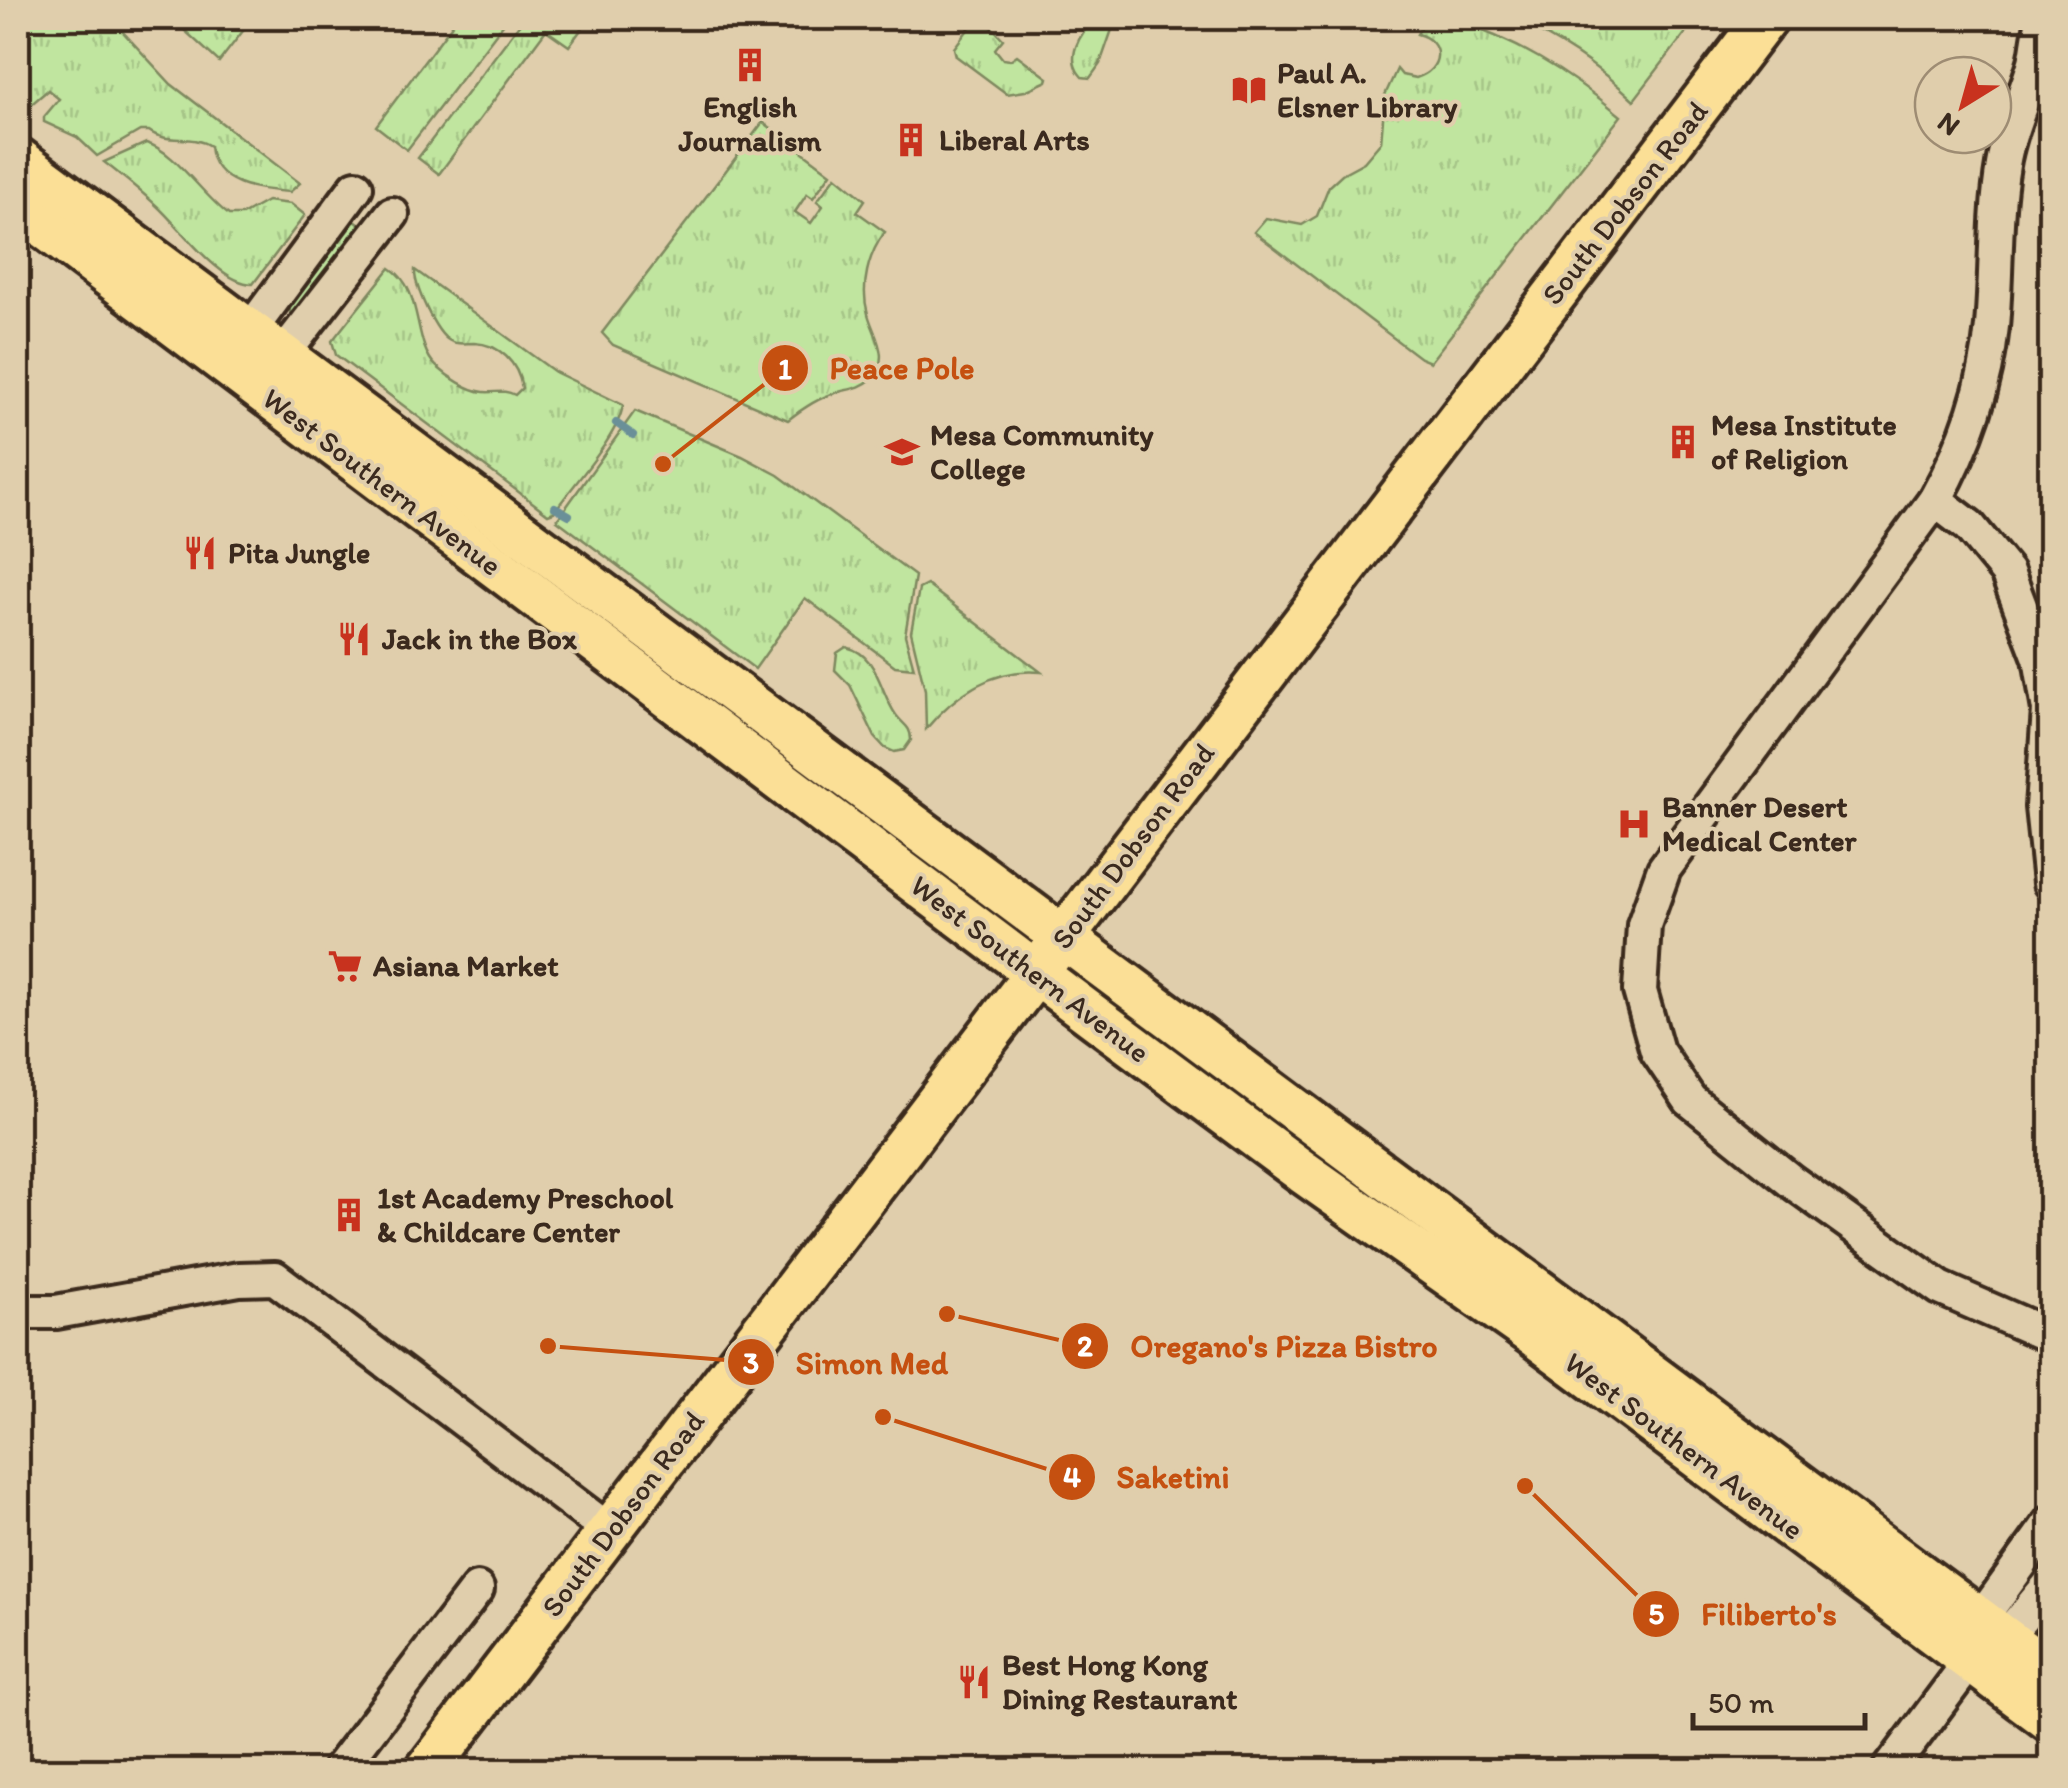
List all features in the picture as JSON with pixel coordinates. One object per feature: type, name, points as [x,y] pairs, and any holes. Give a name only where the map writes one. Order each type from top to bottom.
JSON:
[{"type":"main road","name":"South Dobson Road","points":[[428,1770],[1766,18]]},
{"type":"main road","name":"West Southern Avenue","points":[[18,158],[1574,1314],[1668,1411]]},
{"type":"main road","name":"West Southern Avenue","points":[[18,206],[1302,1172],[1406,1244],[1668,1411],[1985,1639],[2050,1672]]},
{"type":"main road","points":[[503,574],[515,568],[536,573],[615,628],[690,660]]},
{"type":"main road","points":[[1406,1244],[1419,1238],[1434,1240],[1532,1306],[1574,1314]]},
{"type":"main road","name":"West Southern Avenue","points":[[1985,1639],[2050,1720]]},
{"type":"street","points":[[2045,18],[2042,58],[2019,101],[2003,162],[1992,323],[1973,417],[1952,470],[1935,500],[1664,869],[1644,925],[1640,991],[1656,1050],[1690,1100],[1720,1127],[1940,1288],[2050,1336]]},
{"type":"street","points":[[265,344],[356,187]]},
{"type":"street","points":[[240,375],[265,344],[392,214]]},
{"type":"street","points":[[1935,500],[1969,526],[2007,572],[2040,658],[2049,710],[2042,807],[2050,883]]},
{"type":"street","points":[[18,1307],[28,1312],[56,1312],[239,1279],[275,1278],[610,1531]]},
{"type":"street","points":[[1889,1770],[1985,1639],[2050,1523]]},
{"type":"street","points":[[1985,1639],[2050,1584]]},
{"type":"street","points":[[339,1770],[477,1589]]},
{"type":"green space","points":[[18,18],[110,18],[171,84],[300,183],[290,192],[240,183],[219,170],[210,146],[149,131],[140,131],[97,156],[77,137],[44,122],[59,99],[48,90],[18,111],[18,82],[27,81],[29,75],[18,63]]},
{"type":"green space","points":[[171,18],[253,18],[219,62]]},
{"type":"green space","points":[[457,18],[507,19],[407,150],[376,126]]},
{"type":"green space","points":[[524,18],[574,18],[583,27],[569,46],[546,30],[439,174],[418,158]]},
{"type":"green space","points":[[1096,18],[1115,21],[1100,64],[1090,78],[1082,77],[1074,54],[1080,38]]},
{"type":"green space","points":[[1448,18],[1539,58],[1621,116],[1430,362],[1254,232],[1266,218],[1302,225],[1317,216],[1329,186],[1364,162],[1381,142],[1385,95],[1397,69],[1402,75],[1416,78],[1436,62],[1432,43],[1417,34],[1430,22]]},
{"type":"green space","points":[[1510,18],[1697,18],[1634,100],[1576,53]]},
{"type":"green space","points":[[985,20],[1003,39],[995,49],[1003,59],[1017,55],[1047,81],[1007,94],[956,56],[954,48],[973,23]]},
{"type":"green space","points":[[763,122],[831,173],[813,198],[807,194],[795,212],[811,223],[823,206],[817,201],[836,176],[865,200],[857,212],[885,232],[870,260],[865,282],[868,314],[880,347],[877,371],[863,385],[822,398],[788,420],[613,345],[602,333]]},
{"type":"green space","points":[[146,143],[167,154],[229,215],[242,215],[267,201],[291,204],[305,215],[253,284],[227,275],[158,207],[104,162]]},
{"type":"green space","points":[[355,221],[364,228],[295,318],[291,316],[289,306]]},
{"type":"green space","points":[[390,268],[408,289],[429,356],[458,382],[478,391],[515,395],[522,388],[512,363],[500,351],[483,344],[453,342],[444,336],[426,308],[415,270],[555,372],[623,405],[604,445],[554,512],[548,514],[336,355],[332,341]]},
{"type":"green space","points":[[635,411],[778,475],[915,576],[905,635],[914,668],[895,666],[805,598],[755,669],[557,520]]},
{"type":"green space","points":[[927,585],[1041,672],[1007,674],[977,686],[926,729],[925,690],[911,632],[919,589]]},
{"type":"green space","points":[[846,647],[857,651],[872,666],[890,706],[908,729],[911,740],[904,750],[894,752],[885,748],[875,737],[850,685],[835,670],[837,653]]},
{"type":"waterway","points":[[616,423],[633,435]]},
{"type":"waterway","points":[[555,507],[569,515]]},
{"type":"place","name":"English Journalism","points":[[750,65]]},
{"type":"place","name":"Paul A. Elsner Library","points":[[1249,90]]},
{"type":"place","name":"Liberal Arts","points":[[911,140]]},
{"type":"place","name":"Mesa Institute of Religion","points":[[1683,442]]},
{"type":"place","name":"Mesa Community College","points":[[902,452]]},
{"type":"place","name":"Peace Pole","points":[[663,464]]},
{"type":"place","name":"Pita Jungle","points":[[200,553]]},
{"type":"place","name":"Jack in the Box","points":[[354,639]]},
{"type":"place","name":"Banner Desert Medical Center","points":[[1634,824]]},
{"type":"place","name":"Asiana Market","points":[[345,966]]},
{"type":"place","name":"1st Academy Preschool & Childcare Center","points":[[349,1215]]},
{"type":"place","name":"Oregano's Pizza Bistro","points":[[947,1314]]},
{"type":"place","name":"Simon Med","points":[[548,1346]]},
{"type":"place","name":"Saketini","points":[[883,1417]]},
{"type":"place","name":"Filiberto's","points":[[1525,1486]]},
{"type":"place","name":"Best Hong Kong Dining Restaurant","points":[[974,1682]]}]
